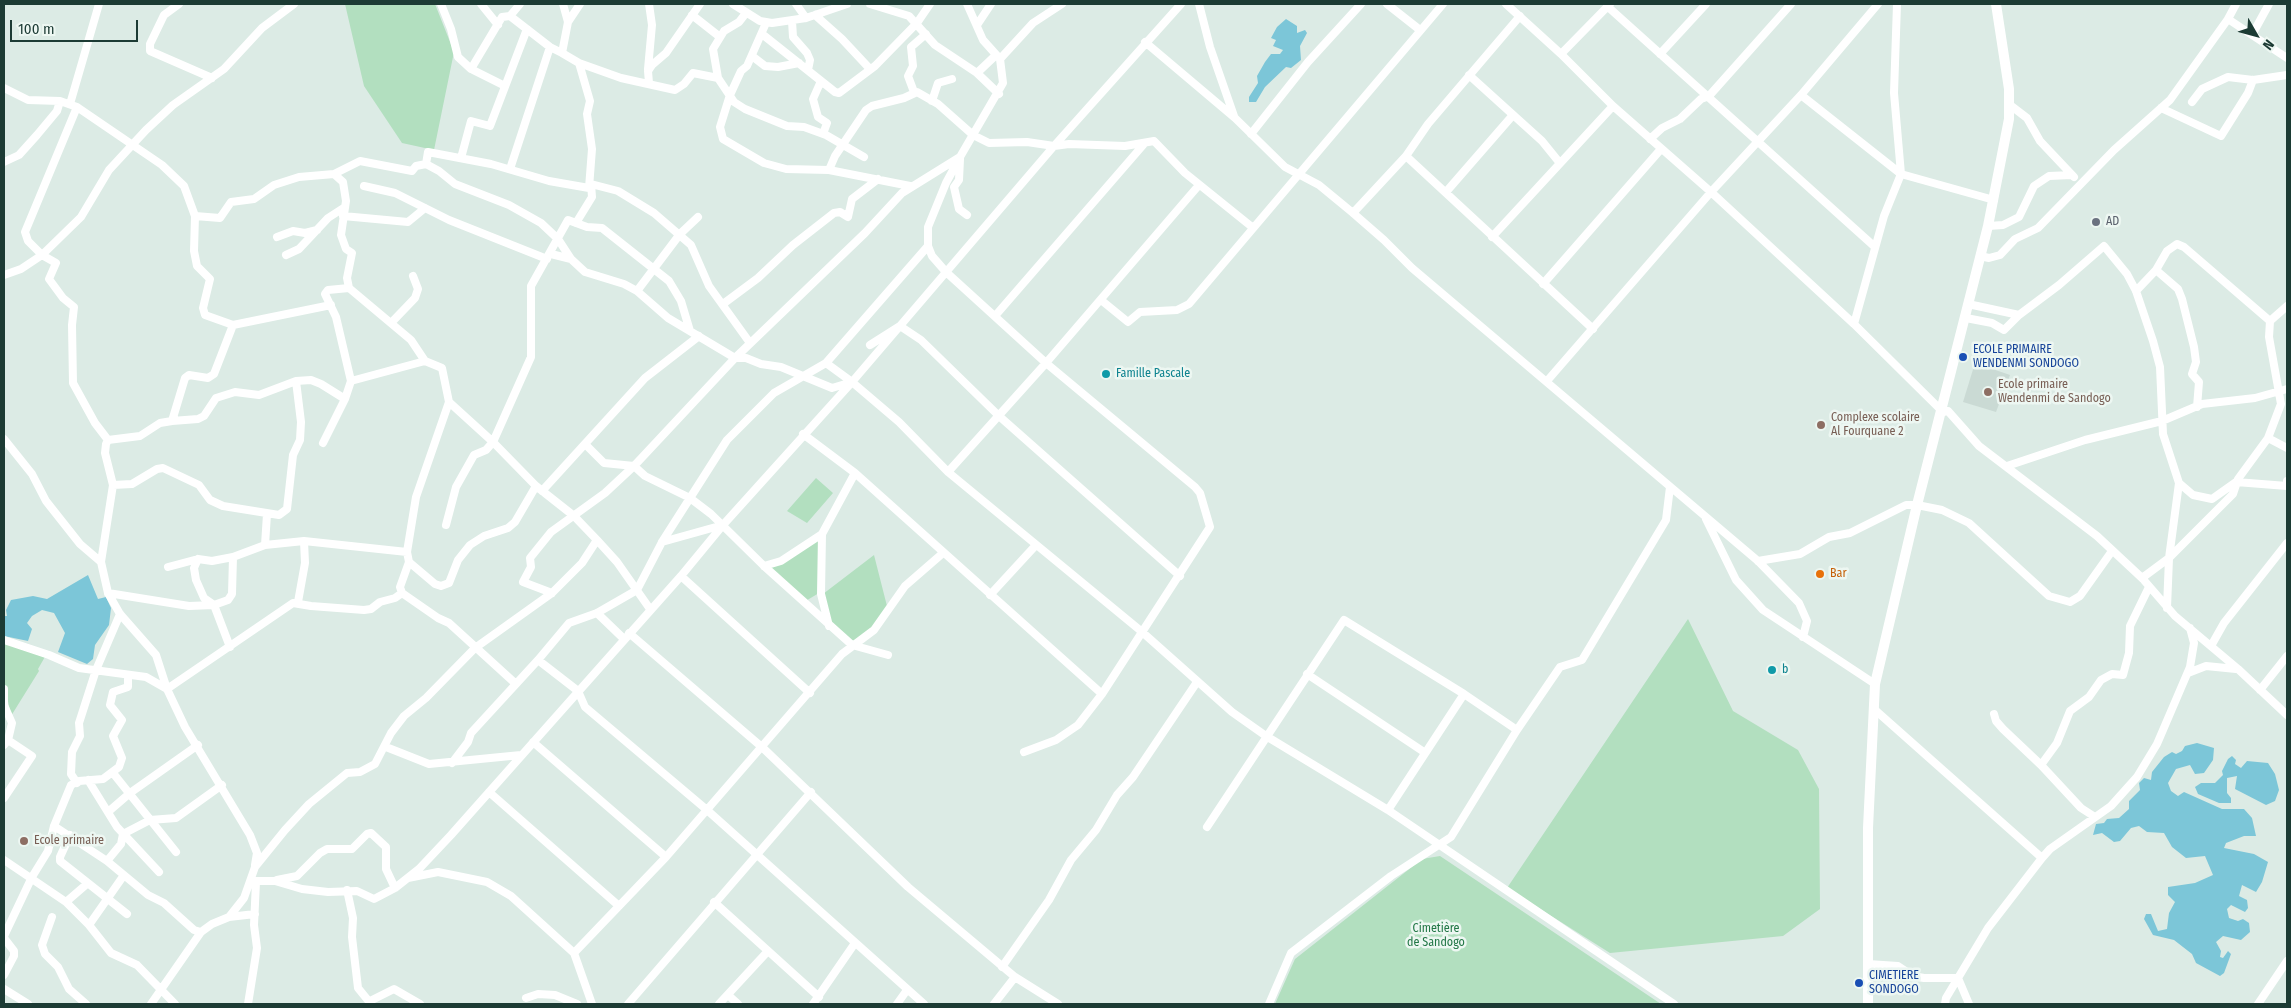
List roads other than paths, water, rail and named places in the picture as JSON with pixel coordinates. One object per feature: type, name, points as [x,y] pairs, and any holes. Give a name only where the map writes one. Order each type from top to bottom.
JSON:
[{"type":"street","points":[[99,4],[73,105],[25,232],[28,241],[42,255],[56,263],[49,279],[63,298],[74,307],[72,336],[74,383],[95,423],[108,440]]},
{"type":"street","points":[[179,4],[164,15],[150,44],[150,51],[212,78]]},
{"type":"street","points":[[4,275],[21,269],[42,255],[81,217],[109,170],[173,105],[224,69],[262,28],[294,4]]},
{"type":"street","points":[[441,4],[451,29],[458,57],[471,69],[505,86]]},
{"type":"street","points":[[481,4],[498,25]]},
{"type":"street","points":[[471,69],[502,17],[510,16],[520,4]]},
{"type":"street","points":[[563,4],[568,22]]},
{"type":"street","points":[[562,53],[568,22],[580,4]]},
{"type":"street","points":[[648,71],[652,64],[670,48],[700,4]]},
{"type":"street","points":[[733,4],[766,23],[806,18],[834,6],[847,4]]},
{"type":"street","points":[[796,4],[806,18]]},
{"type":"street","points":[[870,4],[910,16],[950,56],[977,73],[999,94]]},
{"type":"street","points":[[762,34],[821,82],[839,93],[870,69],[917,23],[930,4]]},
{"type":"street","points":[[966,4],[983,40],[998,57],[1003,83],[999,94],[946,183],[928,227],[928,246],[932,256],[946,272],[1046,363],[1200,493],[1210,527],[1102,694],[1078,724],[1056,740],[1024,752]]},
{"type":"street","points":[[976,25],[991,4]]},
{"type":"street","points":[[977,73],[998,57],[1033,23],[1062,4]]},
{"type":"street","points":[[275,880],[302,890],[328,892],[357,891],[374,899],[395,888],[430,858],[681,576],[803,434],[852,382],[1054,146],[1145,42],[1181,4]]},
{"type":"street","points":[[1199,4],[1210,46],[1234,118]]},
{"type":"street","points":[[1251,134],[1302,69],[1361,4]]},
{"type":"street","points":[[1387,4],[1420,30]]},
{"type":"street","points":[[1100,300],[1128,322],[1140,312],[1178,310],[1183,308],[1203,288],[1252,227],[1443,4]]},
{"type":"street","points":[[1506,4],[1561,54],[1613,106],[1711,192],[1854,324],[1942,412]]},
{"type":"street","points":[[1660,54],[1706,4]]},
{"type":"street","points":[[1650,139],[1662,128],[1680,118],[1701,99],[1709,96],[1790,4]]},
{"type":"street","points":[[1547,381],[1757,140],[1801,96],[1878,4]]},
{"type":"street","points":[[1854,324],[1875,247],[1901,174],[1894,93],[1896,4]]},
{"type":"street","points":[[1868,1004],[1868,828],[1875,684],[1917,504],[1966,318],[1994,200],[2010,105],[1996,4]]},
{"type":"street","points":[[1980,256],[1989,258],[2000,255],[2016,239],[2038,228],[2114,150],[2170,100],[2198,64],[2236,4]]},
{"type":"street","points":[[2252,35],[2269,4]]},
{"type":"street","points":[[649,83],[652,5]]},
{"type":"street","points":[[1561,54],[1608,5],[1875,247]]},
{"type":"street","points":[[746,12],[739,22],[724,32],[713,49],[718,78],[730,95],[745,109],[787,126],[804,127],[823,134],[864,157]]},
{"type":"street","points":[[692,15],[720,37]]},
{"type":"street","points":[[815,15],[842,39],[870,69]]},
{"type":"street","points":[[510,16],[550,47],[579,63],[621,78],[675,90],[680,88],[693,73],[718,78]]},
{"type":"street","points":[[1353,213],[1406,156],[1428,124],[1520,16]]},
{"type":"street","points":[[2228,19],[2287,58]]},
{"type":"street","points":[[792,21],[793,37],[807,53],[810,60],[808,70]]},
{"type":"street","points":[[766,23],[752,56],[730,95],[720,127],[723,139],[764,163],[778,167],[829,170],[910,186]]},
{"type":"street","points":[[461,158],[471,121],[490,126],[527,29]]},
{"type":"street","points":[[926,34],[911,48],[913,66],[908,76],[914,92],[932,101],[973,135],[995,144],[1026,142],[1054,146],[1069,144],[1125,146],[1154,141],[1199,185],[1252,227]]},
{"type":"street","points":[[1145,42],[1234,118],[1285,167],[1319,185],[1353,213],[1412,268],[1758,561],[1799,603],[1807,621],[1803,637]]},
{"type":"street","points":[[510,169],[550,47]]},
{"type":"street","points":[[752,56],[765,66],[778,67],[799,63]]},
{"type":"street","points":[[576,223],[592,197],[590,186],[592,149],[587,114],[590,101],[579,63]]},
{"type":"street","points":[[1469,75],[1542,141],[1559,162]]},
{"type":"street","points":[[2192,102],[2202,89],[2228,77],[2253,80],[2287,76]]},
{"type":"street","points":[[932,101],[938,83],[952,80]]},
{"type":"street","points":[[2161,108],[2221,136],[2248,93],[2253,80]]},
{"type":"street","points":[[821,82],[813,99],[818,117],[827,123],[823,134]]},
{"type":"street","points":[[5,91],[28,100],[60,101],[73,105],[162,165],[184,186],[195,216],[194,251],[197,266],[210,279],[204,308],[205,315],[233,325],[330,306]]},
{"type":"street","points":[[829,170],[861,115],[872,106],[904,98],[914,92]]},
{"type":"street","points":[[1801,96],[1901,174],[1994,200]]},
{"type":"street","points":[[4,162],[19,155],[38,135],[57,111],[60,101]]},
{"type":"street","points":[[2010,105],[2027,118],[2040,141],[2081,184]]},
{"type":"street","points":[[1492,237],[1559,162],[1613,106]]},
{"type":"street","points":[[1446,192],[1514,115]]},
{"type":"street","points":[[995,316],[1144,144]]},
{"type":"street","points":[[1543,284],[1661,149]]},
{"type":"street","points":[[426,164],[428,152],[510,169],[549,181],[618,191],[654,214],[691,245],[709,286],[723,304],[733,322],[750,343]]},
{"type":"street","points":[[1406,156],[1592,329]]},
{"type":"street","points":[[552,593],[523,582],[531,567],[530,558],[551,532],[605,493],[634,466],[735,358],[910,186],[960,157]]},
{"type":"street","points":[[960,157],[959,180],[954,188],[959,209],[968,215]]},
{"type":"street","points":[[195,216],[220,218],[231,202],[254,199],[274,185],[299,176],[334,174],[360,161],[412,171],[416,166],[426,164],[455,184],[527,214],[541,223],[558,239],[571,259],[585,272],[624,284],[637,291],[668,318],[735,358],[746,358],[804,376],[832,388],[852,382]]},
{"type":"street","points":[[334,174],[343,182],[345,206],[341,235],[346,249],[352,253],[347,278],[349,288],[411,340],[425,361],[442,368],[449,402],[416,496],[407,552],[409,562],[400,587],[402,593],[438,618],[449,623],[516,684]]},
{"type":"street","points":[[1988,226],[2003,226],[2019,216],[2034,186],[2049,176],[2072,175]]},
{"type":"street","points":[[723,304],[758,278],[792,245],[834,212],[840,212],[848,217],[852,199],[878,179]]},
{"type":"street","points":[[948,472],[1046,363],[1199,185]]},
{"type":"street","points":[[364,186],[395,193],[508,245],[549,256],[571,259]]},
{"type":"street","points":[[286,255],[299,249],[328,218],[345,206]]},
{"type":"street","points":[[343,216],[408,222],[426,208]]},
{"type":"street","points":[[637,291],[680,234],[698,217]]},
{"type":"street","points":[[446,525],[456,487],[474,455],[486,450],[493,442],[531,357],[531,286],[568,220],[587,227],[602,228],[654,267],[669,281],[681,301],[690,331]]},
{"type":"street","points":[[277,237],[293,231],[305,233],[317,230]]},
{"type":"street","points":[[2136,291],[2156,270],[2167,251],[2177,244],[2184,247],[2270,321]]},
{"type":"street","points":[[452,763],[468,742],[471,733],[569,623],[597,613],[637,590],[662,542],[727,440],[774,393],[826,363],[928,246]]},
{"type":"street","points":[[1966,318],[1992,323],[2004,330],[2019,315],[2059,285],[2104,246],[2126,274],[2136,291],[2160,367],[2162,421],[2166,446],[2179,483],[2169,558],[2167,608]]},
{"type":"street","points":[[2156,270],[2178,288],[2184,306],[2196,362],[2192,374],[2199,382],[2197,407]]},
{"type":"street","points":[[391,323],[415,298],[418,290],[413,276]]},
{"type":"street","points":[[324,443],[346,399],[351,381],[336,317],[326,292],[349,288]]},
{"type":"street","points":[[1968,304],[2019,315]]},
{"type":"street","points":[[2179,483],[2193,495],[2212,499],[2236,482],[2268,438],[2281,404],[2269,338],[2270,321],[2287,306]]},
{"type":"street","points":[[172,421],[185,378],[189,375],[208,378],[214,374],[233,325]]},
{"type":"street","points":[[870,345],[900,326]]},
{"type":"street","points":[[900,326],[920,340],[999,416],[1180,576]]},
{"type":"street","points":[[409,562],[435,584],[441,586],[449,583],[458,560],[470,546],[484,536],[508,528],[539,489],[586,445],[645,378],[699,336]]},
{"type":"street","points":[[351,381],[425,361]]},
{"type":"street","points":[[826,363],[852,382],[899,422],[948,472],[1141,632],[1197,682],[1266,736],[1388,810],[1438,846],[1674,1004]]},
{"type":"street","points":[[108,440],[140,436],[160,423],[198,419],[204,416],[216,398],[235,392],[259,395],[296,381],[311,380],[322,384],[346,399]]},
{"type":"street","points":[[114,485],[132,484],[162,468],[199,485],[210,500],[223,506],[279,515],[287,508],[293,455],[301,434],[296,381]]},
{"type":"street","points":[[2007,466],[2085,440],[2162,421],[2202,404],[2279,393],[2287,389]]},
{"type":"street","points":[[449,402],[493,442],[539,489],[574,516],[617,562],[650,609]]},
{"type":"street","points":[[1942,412],[1948,411],[1979,446],[1993,458],[2007,466],[2097,536],[2142,578],[2167,608],[2238,669],[2287,715]]},
{"type":"street","points":[[803,434],[855,473],[943,553],[975,579],[990,596],[1102,694]]},
{"type":"street","points":[[2268,438],[2287,448]]},
{"type":"street","points":[[4,439],[32,474],[46,501],[80,544],[101,562]]},
{"type":"street","points":[[108,440],[105,453],[114,485],[101,562],[108,593],[120,614],[156,655],[167,689],[185,727],[222,785],[250,835],[257,854],[254,882],[254,926],[258,948],[248,1004]]},
{"type":"street","points":[[586,445],[604,463],[634,466],[645,476],[690,498],[723,525],[764,566],[852,645],[888,655]]},
{"type":"street","points":[[829,626],[821,594],[822,534],[855,473]]},
{"type":"street","points":[[2236,482],[2286,486],[2287,481]]},
{"type":"street","points":[[2142,578],[2169,558],[2233,494],[2236,482]]},
{"type":"street","points":[[1269,1004],[1291,953],[1390,876],[1451,837],[1517,730],[1560,667],[1582,660],[1666,520],[1670,486]]},
{"type":"street","points":[[1758,561],[1800,554],[1829,537],[1850,533],[1906,505],[1917,504],[1942,510],[1969,523],[2049,596],[2070,602],[2080,596],[2112,551]]},
{"type":"street","points":[[265,545],[267,514]]},
{"type":"street","points":[[1703,515],[1736,580],[1763,610],[1875,684]]},
{"type":"street","points":[[662,542],[723,525]]},
{"type":"street","points":[[764,566],[781,561],[822,534]]},
{"type":"street","points":[[255,867],[309,804],[347,773],[360,772],[375,764],[386,747],[391,733],[404,716],[426,698],[475,648],[552,593],[582,563],[597,540]]},
{"type":"street","points":[[168,567],[198,559],[212,561],[233,557],[265,545],[304,541],[407,552]]},
{"type":"street","points":[[298,602],[305,563],[304,541]]},
{"type":"street","points":[[990,596],[1036,545]]},
{"type":"street","points":[[2211,646],[2224,623],[2286,545]]},
{"type":"street","points":[[574,953],[666,857],[852,645],[874,630],[905,586],[943,553]]},
{"type":"street","points":[[108,593],[189,606],[214,605],[228,600],[232,594],[233,557]]},
{"type":"street","points":[[198,559],[194,568],[196,580],[204,598],[214,605],[230,647]]},
{"type":"street","points":[[681,576],[810,693]]},
{"type":"street","points":[[2042,765],[2060,737],[2070,712],[2089,697],[2101,680],[2112,674],[2124,675],[2129,653],[2130,626],[2149,587]]},
{"type":"street","points":[[167,689],[230,647],[286,606],[298,602],[311,606],[364,610],[371,609],[380,602],[402,593]]},
{"type":"street","points":[[597,613],[762,748],[811,792],[908,887],[1002,967],[1058,1004]]},
{"type":"street","points":[[77,783],[71,774],[72,752],[80,736],[79,723],[96,670],[120,614]]},
{"type":"street","points":[[1207,827],[1344,620],[1464,694],[1517,730]]},
{"type":"street","points":[[1945,1004],[1946,998],[1988,928],[2042,858],[2119,799],[2138,777],[2157,744],[2188,673],[2194,643],[2190,628]]},
{"type":"street","points":[[4,640],[49,655],[79,668],[146,677],[167,689]]},
{"type":"street","points":[[2260,690],[2287,656]]},
{"type":"street","points":[[538,660],[578,692],[585,707],[708,810],[924,1004]]},
{"type":"street","points":[[2188,673],[2206,666],[2238,669]]},
{"type":"street","points":[[1307,674],[1424,752]]},
{"type":"street","points":[[4,975],[14,956],[14,950],[4,937],[32,877],[48,850],[54,826],[71,785],[88,780],[103,779],[119,768],[122,758],[113,736],[122,720],[110,705],[113,692],[128,687],[128,675]]},
{"type":"street","points":[[1002,967],[1049,900],[1071,860],[1096,830],[1116,795],[1133,777],[1197,682]]},
{"type":"street","points":[[4,689],[4,706],[12,723],[6,743],[32,756],[4,798]]},
{"type":"street","points":[[1388,810],[1424,752],[1464,694]]},
{"type":"street","points":[[1874,709],[2042,858]]},
{"type":"street","points":[[1994,714],[1996,721],[2042,765],[2081,808],[2095,817]]},
{"type":"street","points":[[533,742],[666,857]]},
{"type":"street","points":[[108,812],[130,793],[198,745]]},
{"type":"street","points":[[386,747],[429,764],[522,755]]},
{"type":"street","points":[[113,773],[176,852]]},
{"type":"street","points":[[88,780],[123,834],[159,872]]},
{"type":"street","points":[[123,834],[150,820],[176,818],[222,785]]},
{"type":"street","points":[[490,792],[619,906]]},
{"type":"street","points":[[628,1004],[714,902],[811,792]]},
{"type":"street","points":[[54,826],[107,861],[148,895],[164,903],[194,930],[201,932]]},
{"type":"street","points":[[107,861],[121,844],[123,834]]},
{"type":"street","points":[[254,882],[297,876],[320,853],[327,849],[352,848],[367,834],[371,834],[386,847],[386,869],[395,888]]},
{"type":"street","points":[[70,835],[60,860],[127,914]]},
{"type":"street","points":[[4,860],[32,877],[66,902],[89,925],[111,953],[137,965],[175,1004]]},
{"type":"street","points":[[408,878],[438,872],[487,882],[511,896],[574,953],[592,1004]]},
{"type":"street","points":[[89,925],[124,875]]},
{"type":"street","points":[[229,918],[254,882]]},
{"type":"street","points":[[66,902],[88,883]]},
{"type":"street","points":[[347,890],[353,918],[352,937],[358,988],[370,1003],[394,989],[420,1004]]},
{"type":"street","points":[[714,902],[818,997]]},
{"type":"street","points":[[150,1004],[201,932],[212,924],[229,918],[255,914]]},
{"type":"street","points":[[52,917],[42,945],[45,954],[58,967],[69,989],[86,1004]]},
{"type":"street","points":[[813,1004],[855,943]]},
{"type":"street","points":[[719,1004],[768,951]]},
{"type":"street","points":[[2258,1004],[2287,961]]},
{"type":"street","points":[[1868,964],[1898,966],[1913,976],[1924,978],[1958,978]]},
{"type":"street","points":[[994,1004],[1015,977]]},
{"type":"street","points":[[1958,978],[1969,1004]]},
{"type":"street","points":[[4,989],[28,1004]]},
{"type":"street","points":[[897,1004],[907,990]]},
{"type":"street","points":[[526,998],[538,994],[555,995],[577,1004]]},
{"type":"street","points":[[728,995],[738,1004]]},
{"type":"water","points":[[1286,19],[1297,26],[1297,33],[1305,30],[1307,33],[1300,46],[1301,60],[1291,68],[1286,67],[1265,87],[1256,102],[1249,102],[1249,97],[1258,83],[1257,76],[1265,62],[1271,54],[1280,54],[1283,50],[1273,46],[1276,40],[1271,38],[1277,27]]},
{"type":"water","points":[[88,575],[98,599],[106,597],[111,608],[109,625],[95,645],[93,659],[87,664],[58,652],[65,633],[54,613],[42,610],[32,616],[27,623],[32,629],[28,641],[4,636],[4,616],[7,616],[6,610],[11,600],[33,596],[47,599]]},
{"type":"water","points":[[2197,743],[2214,748],[2213,760],[2204,773],[2195,774],[2190,765],[2176,769],[2168,783],[2171,791],[2178,796],[2184,792],[2222,809],[2244,809],[2252,818],[2256,836],[2244,836],[2226,843],[2224,848],[2254,854],[2268,862],[2262,882],[2256,892],[2242,885],[2239,896],[2247,900],[2248,908],[2245,912],[2231,905],[2227,909],[2229,918],[2238,921],[2243,919],[2249,923],[2250,932],[2241,940],[2223,936],[2216,942],[2221,951],[2220,957],[2223,958],[2228,951],[2231,954],[2224,973],[2220,976],[2196,963],[2192,954],[2174,940],[2153,935],[2144,919],[2146,914],[2151,914],[2158,931],[2167,929],[2169,913],[2175,902],[2168,895],[2168,887],[2195,883],[2213,875],[2205,856],[2186,858],[2172,847],[2164,833],[2147,832],[2139,826],[2131,828],[2120,841],[2114,842],[2102,833],[2093,835],[2096,824],[2104,823],[2107,819],[2119,818],[2129,809],[2129,801],[2140,790],[2139,783],[2144,778],[2151,780],[2152,772],[2164,757],[2172,752],[2176,754],[2182,751],[2185,746]]},
{"type":"water","points":[[2232,756],[2236,760],[2235,764],[2241,768],[2247,761],[2268,763],[2275,774],[2279,790],[2275,801],[2266,805],[2235,789],[2237,776],[2227,778],[2227,793],[2231,798],[2231,803],[2219,803],[2198,794],[2195,787],[2201,783],[2215,783],[2223,775],[2222,771],[2228,759]]},
{"type":"place","name":"AD","points":[[2096,222]]},
{"type":"place","name":"ECOLE PRIMAIRE WENDENMI SONDOGO","points":[[1963,357]]},
{"type":"place","name":"Famille Pascale","points":[[1106,374]]},
{"type":"place","name":"Ecole primaire Wendenmi de Sandogo","points":[[1988,392]]},
{"type":"place","name":"Complexe scolaire Al Fourquane 2","points":[[1821,425]]},
{"type":"place","name":"Bar","points":[[1820,574]]},
{"type":"place","name":"b","points":[[1772,670]]},
{"type":"place","name":"Ecole primaire","points":[[24,841]]},
{"type":"place","name":"CIMETIERE SONDOGO","points":[[1859,983]]},
{"type":"park label","name":"Cimetière de Sandogo","points":[[1436,936]]}]
